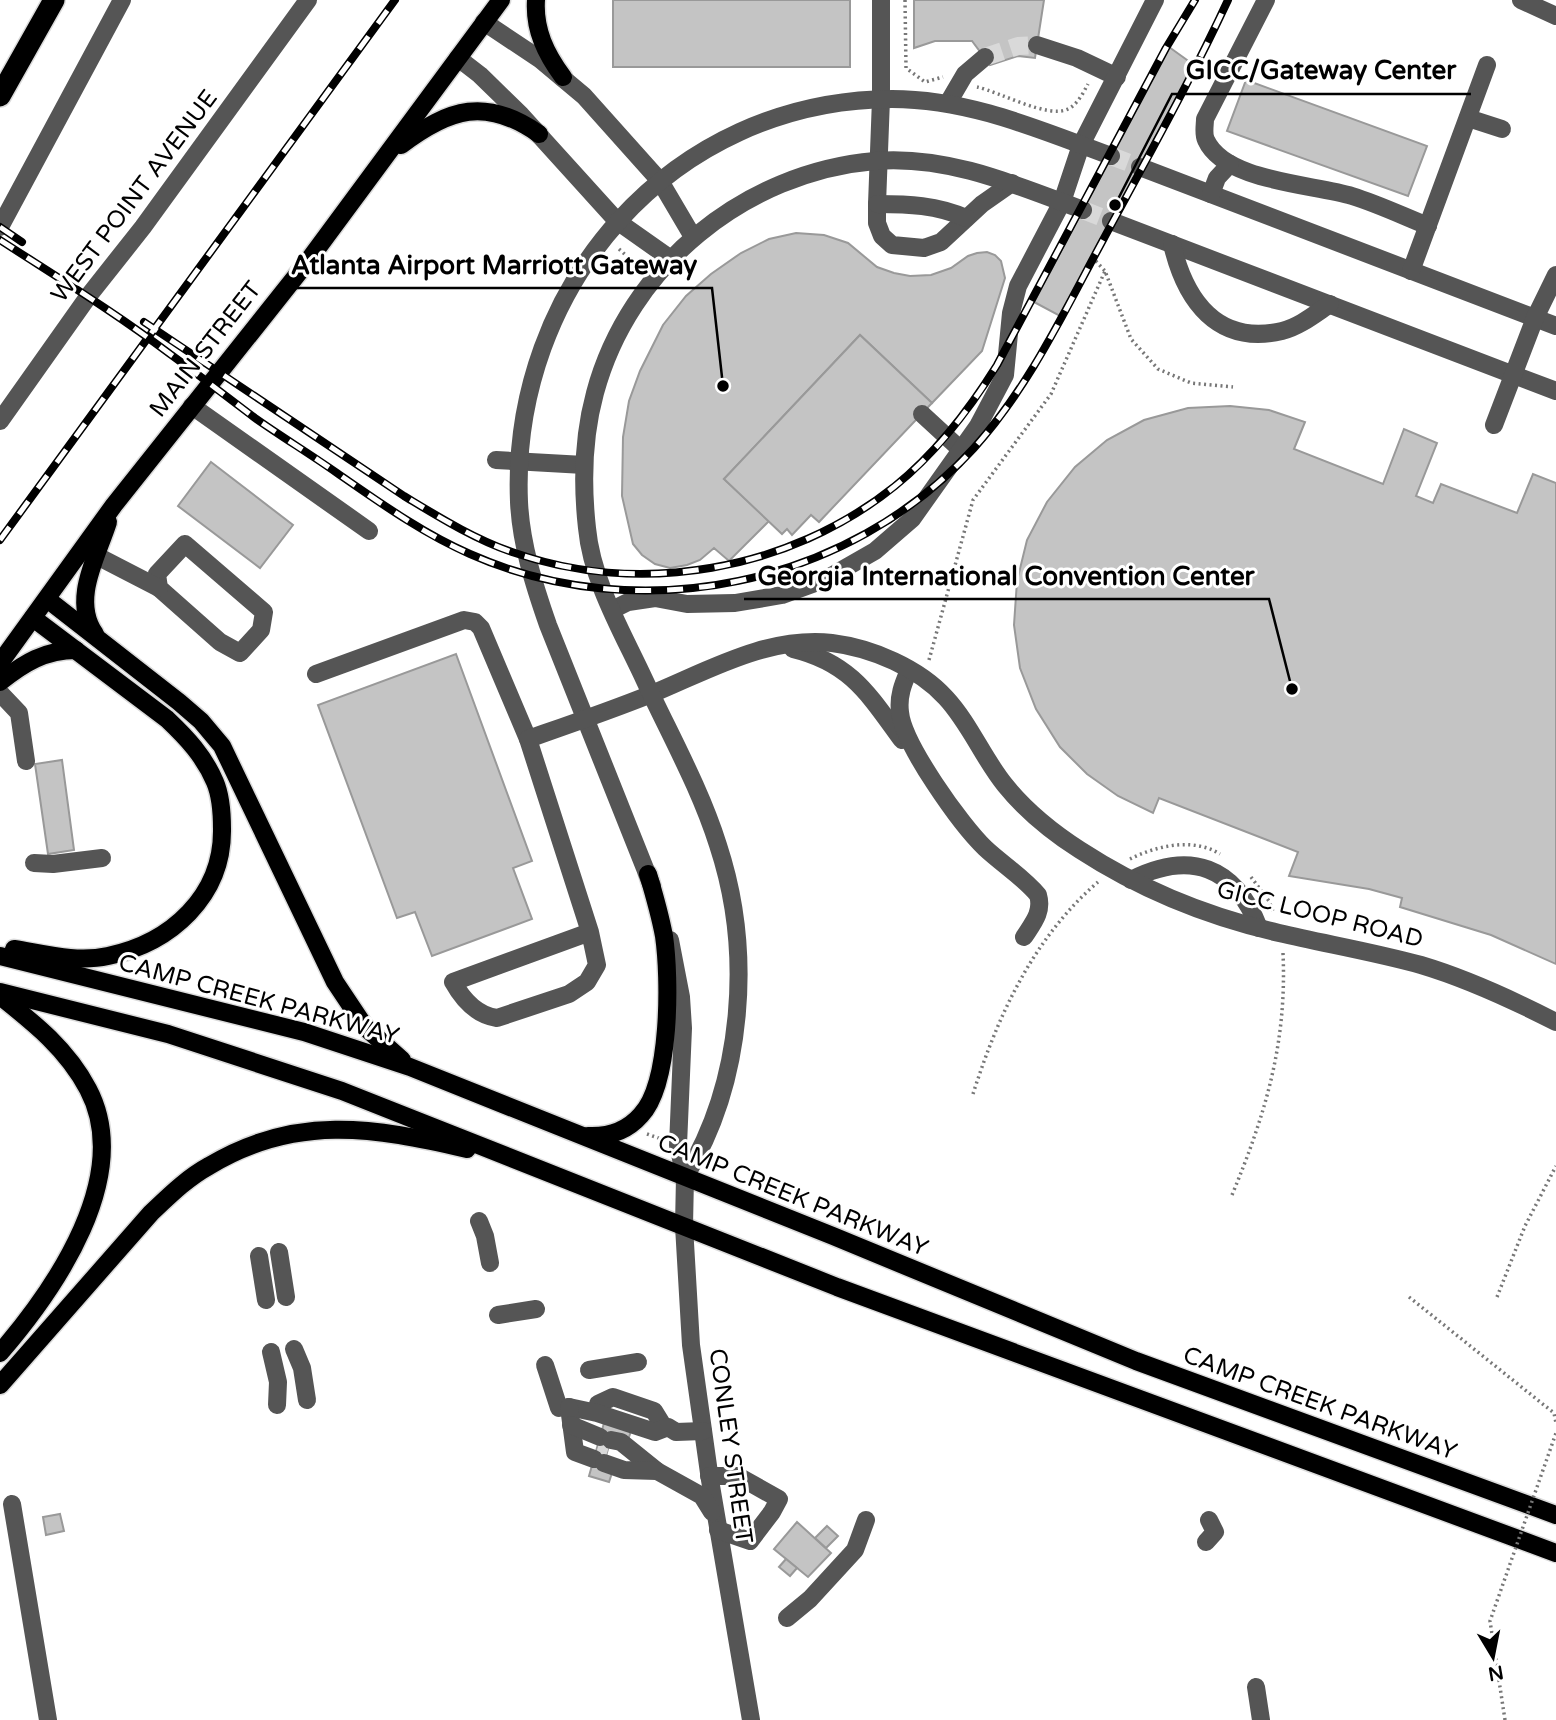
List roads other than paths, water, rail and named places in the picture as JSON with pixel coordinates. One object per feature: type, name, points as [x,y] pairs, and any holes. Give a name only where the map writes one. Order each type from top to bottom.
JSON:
[{"type":"highway","points":[[0,96],[54,0]]},
{"type":"main road","name":"MAIN STREET","points":[[0,663],[114,505],[308,261],[390,153],[500,0]]},
{"type":"main road","points":[[536,0],[535,13],[541,38],[552,62],[563,77]]},
{"type":"main road","points":[[390,153],[435,122],[465,110],[487,110],[505,114],[539,134]]},
{"type":"main road","points":[[101,643],[85,612],[84,597],[114,505]]},
{"type":"main road","points":[[47,599],[184,707],[222,746],[335,982],[365,1027],[410,1067]]},
{"type":"main road","points":[[0,946],[82,960],[133,950],[168,932],[194,908],[214,875],[222,837],[216,785],[199,753],[167,719],[33,618]]},
{"type":"main road","points":[[0,682],[37,656],[76,650]]},
{"type":"main road","points":[[581,1136],[601,1137],[629,1127],[643,1114],[652,1099],[657,1080],[666,1026],[667,966],[664,937],[648,874]]},
{"type":"main road","name":"CAMP CREEK PARKWAY","points":[[0,956],[304,1032],[410,1067],[1136,1361],[1556,1516]]},
{"type":"main road","points":[[0,994],[168,1034],[286,1071],[382,1106],[837,1287],[1556,1553]]},
{"type":"main road","points":[[0,994],[43,1031],[76,1069],[89,1091],[102,1139],[101,1164],[94,1196],[80,1231],[46,1293],[0,1353]]},
{"type":"main road","points":[[0,1385],[151,1213],[206,1167],[237,1150],[273,1138],[308,1131],[376,1130],[417,1137],[535,1166]]},
{"type":"street","points":[[0,227],[121,0]]},
{"type":"street","name":"WEST POINT AVENUE","points":[[0,421],[90,294],[143,227],[308,0]]},
{"type":"street","points":[[881,0],[877,223],[882,236],[892,244],[924,248],[941,242],[966,218],[1012,183]]},
{"type":"street","points":[[612,610],[628,602],[654,598],[687,604],[735,603],[782,595],[826,579],[875,551],[912,519],[978,426],[1004,375],[1011,313],[1018,286],[1062,202],[1081,145],[1155,0]]},
{"type":"street","points":[[1266,0],[1205,119],[1204,138],[1213,150],[1230,164],[1279,183],[1352,196],[1427,226]]},
{"type":"street","points":[[1521,0],[1556,16]]},
{"type":"street","points":[[484,22],[563,77],[584,96],[660,181],[693,237]]},
{"type":"street","points":[[1037,45],[1060,51],[1117,78]]},
{"type":"street","points":[[948,103],[965,74],[985,57]]},
{"type":"street","points":[[458,58],[480,75],[539,134],[617,221],[671,258]]},
{"type":"street","points":[[1411,271],[1487,65]]},
{"type":"street","name":"CONLEY STREET","points":[[751,1720],[717,1524],[688,1309],[684,1226],[685,1177],[678,1145],[683,1028],[681,997],[668,934],[648,874],[535,587],[519,504],[523,419],[532,374],[548,331],[569,288],[590,254],[617,221],[660,181],[697,156],[736,134],[781,117],[828,105],[881,99],[948,103],[1002,116],[1111,156]]},
{"type":"street","points":[[1465,124],[1502,130]]},
{"type":"street","points":[[685,1177],[700,1152],[727,1072],[737,1008],[737,956],[728,883],[708,814],[612,610],[595,565],[587,533],[584,465],[587,429],[608,355],[625,320],[671,258],[693,237],[729,211],[789,181],[837,167],[877,161],[912,162],[949,166],[1012,183],[1083,210]]},
{"type":"street","points":[[1211,194],[1217,178],[1230,164]]},
{"type":"street","points":[[1140,167],[1556,326]]},
{"type":"street","points":[[877,204],[934,207],[966,218]]},
{"type":"street","points":[[1111,221],[1556,391]]},
{"type":"street","points":[[1172,244],[1178,269],[1188,292],[1205,312],[1230,329],[1256,334],[1283,331],[1308,320],[1329,304]]},
{"type":"street","points":[[1494,425],[1535,318],[1556,275]]},
{"type":"street","points":[[192,406],[369,531]]},
{"type":"street","points":[[922,414],[960,449]]},
{"type":"street","points":[[496,460],[584,465]]},
{"type":"street","points":[[97,556],[159,588],[220,642],[240,653],[261,629],[264,612],[185,544],[157,574],[159,588]]},
{"type":"street","points":[[316,674],[464,620],[475,622],[481,628],[528,739],[590,932],[597,965],[587,982],[569,994],[497,1018],[487,1017],[473,1007],[462,998],[453,982],[590,932]]},
{"type":"street","name":"GICC LOOP ROAD","points":[[528,739],[651,694],[737,657],[769,648],[801,642],[832,643],[860,648],[916,674],[946,697],[1004,784],[1025,808],[1070,844],[1131,880],[1192,906],[1259,928],[1377,953],[1424,966],[1473,983],[1556,1022]]},
{"type":"street","points":[[769,648],[794,649],[815,655],[835,665],[869,694],[983,846],[1038,895],[1041,904],[1039,914],[1024,937]]},
{"type":"street","points":[[916,674],[899,701],[900,715],[916,751],[943,795]]},
{"type":"street","points":[[0,694],[19,713],[26,761]]},
{"type":"street","points":[[34,863],[53,864],[102,858]]},
{"type":"street","points":[[1131,880],[1168,865],[1187,864],[1208,869],[1226,879],[1240,892],[1252,910],[1259,928]]},
{"type":"street","points":[[479,1221],[490,1263]]},
{"type":"street","points":[[279,1252],[286,1297]]},
{"type":"street","points":[[259,1255],[266,1300]]},
{"type":"street","points":[[498,1315],[536,1310]]},
{"type":"street","points":[[294,1349],[302,1368],[307,1400]]},
{"type":"street","points":[[271,1352],[278,1382],[277,1405]]},
{"type":"street","points":[[589,1370],[638,1362]]},
{"type":"street","points":[[545,1365],[564,1408],[573,1440]]},
{"type":"street","points":[[564,1408],[597,1413],[655,1432],[687,1427],[699,1402]]},
{"type":"street","points":[[564,1408],[598,1404],[669,1428],[703,1431]]},
{"type":"street","points":[[573,1440],[602,1450],[621,1442],[664,1475],[702,1496],[717,1524],[750,1541],[779,1499],[738,1476],[709,1470],[690,1476],[664,1475],[624,1470],[602,1450],[573,1440]]},
{"type":"street","points":[[12,1504],[48,1720]]},
{"type":"street","points":[[1206,1542],[1215,1532],[1209,1520]]},
{"type":"street","points":[[787,1618],[810,1599],[855,1550],[866,1521]]},
{"type":"street","points":[[1256,1687],[1261,1720]]},
{"type":"tunnel","points":[[985,57],[1018,46],[1037,45]]},
{"type":"tunnel","points":[[1111,156],[1140,167]]},
{"type":"tunnel","points":[[1083,210],[1111,221]]},
{"type":"tunnel","points":[[597,1450],[607,1453]]},
{"type":"railway","points":[[0,540],[395,0]]},
{"type":"railway","points":[[144,322],[404,496],[498,547],[561,566],[611,573],[661,573],[712,568],[761,556],[808,538],[853,515],[895,486],[925,459],[963,414],[997,365],[1166,48],[1195,0]]},
{"type":"railway","points":[[0,240],[129,324],[255,418],[385,506],[435,537],[470,554],[535,577],[602,588],[671,590],[738,581],[804,562],[866,533],[923,495],[974,448],[994,425],[1044,348],[1167,121],[1228,0]]},
{"type":"railway","points":[[0,227],[22,242]]},
{"type":"place","name":"GICC/Gateway Center","points":[[1115,205]]},
{"type":"place","name":"Atlanta Airport Marriott Gateway","points":[[723,386]]},
{"type":"place","name":"Georgia International Convention Center","points":[[1292,689]]}]
